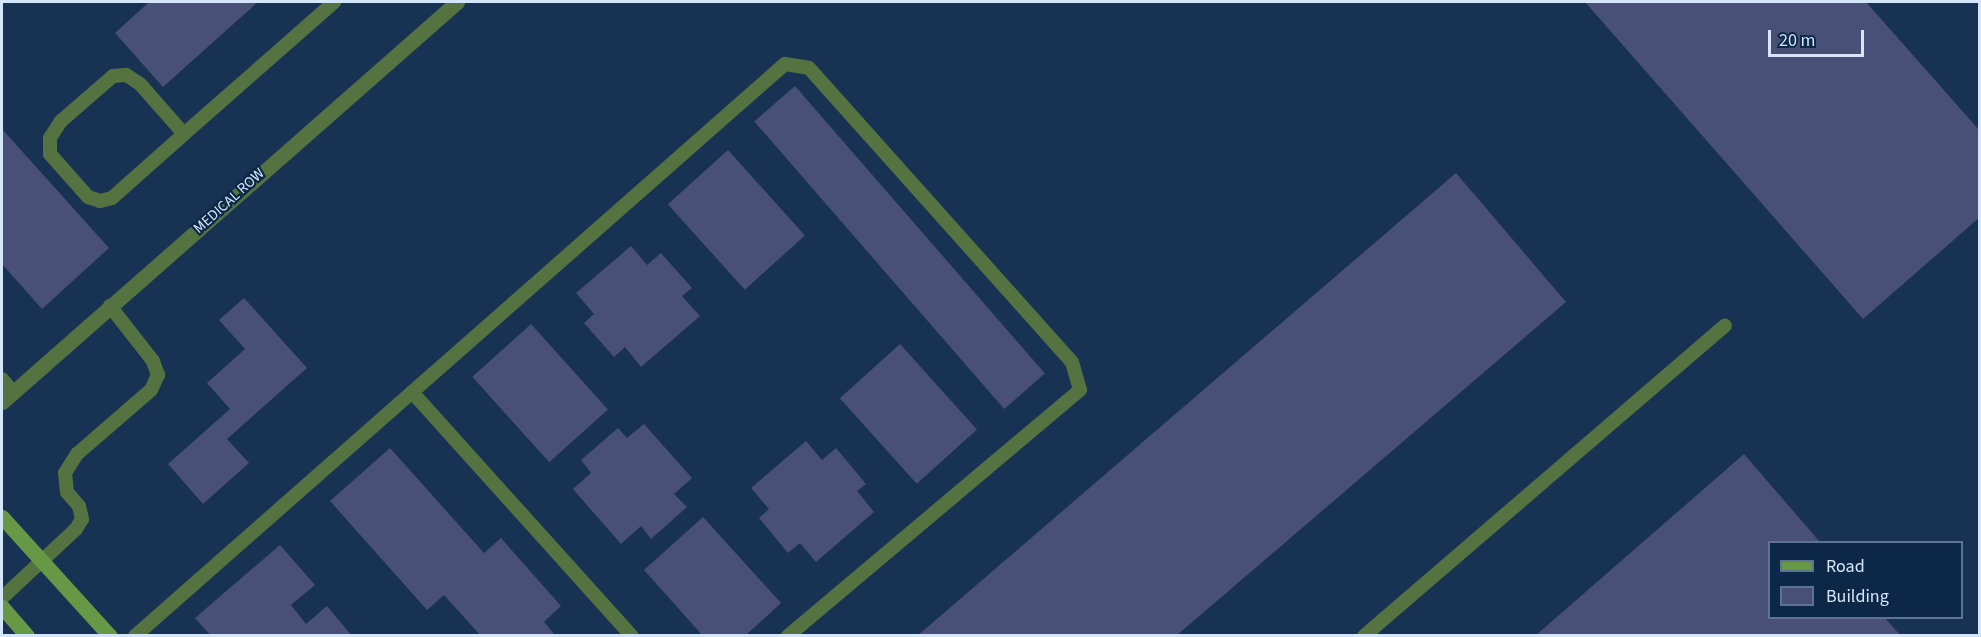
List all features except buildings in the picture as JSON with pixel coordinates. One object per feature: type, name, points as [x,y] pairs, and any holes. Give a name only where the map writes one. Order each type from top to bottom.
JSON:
[{"type":"main road","points":[[2,516],[110,636]]},
{"type":"main road","points":[[2,608],[27,636]]},
{"type":"street","name":"MEDICAL ROW","points":[[7,397],[457,2]]},
{"type":"lane","points":[[184,134],[140,84],[126,75],[113,76],[61,122],[50,138],[50,154],[88,197],[100,201],[112,198],[334,2]]},
{"type":"lane","points":[[135,636],[785,64],[809,68],[1072,362],[1080,390],[788,636]]},
{"type":"lane","points":[[2,598],[76,529],[82,519],[79,506],[67,492],[65,473],[77,454],[151,390],[158,375],[153,361],[110,306]]},
{"type":"lane","points":[[1364,636],[1725,326]]},
{"type":"lane","points":[[2,379],[7,397]]},
{"type":"lane","points":[[412,393],[632,636]]}]
